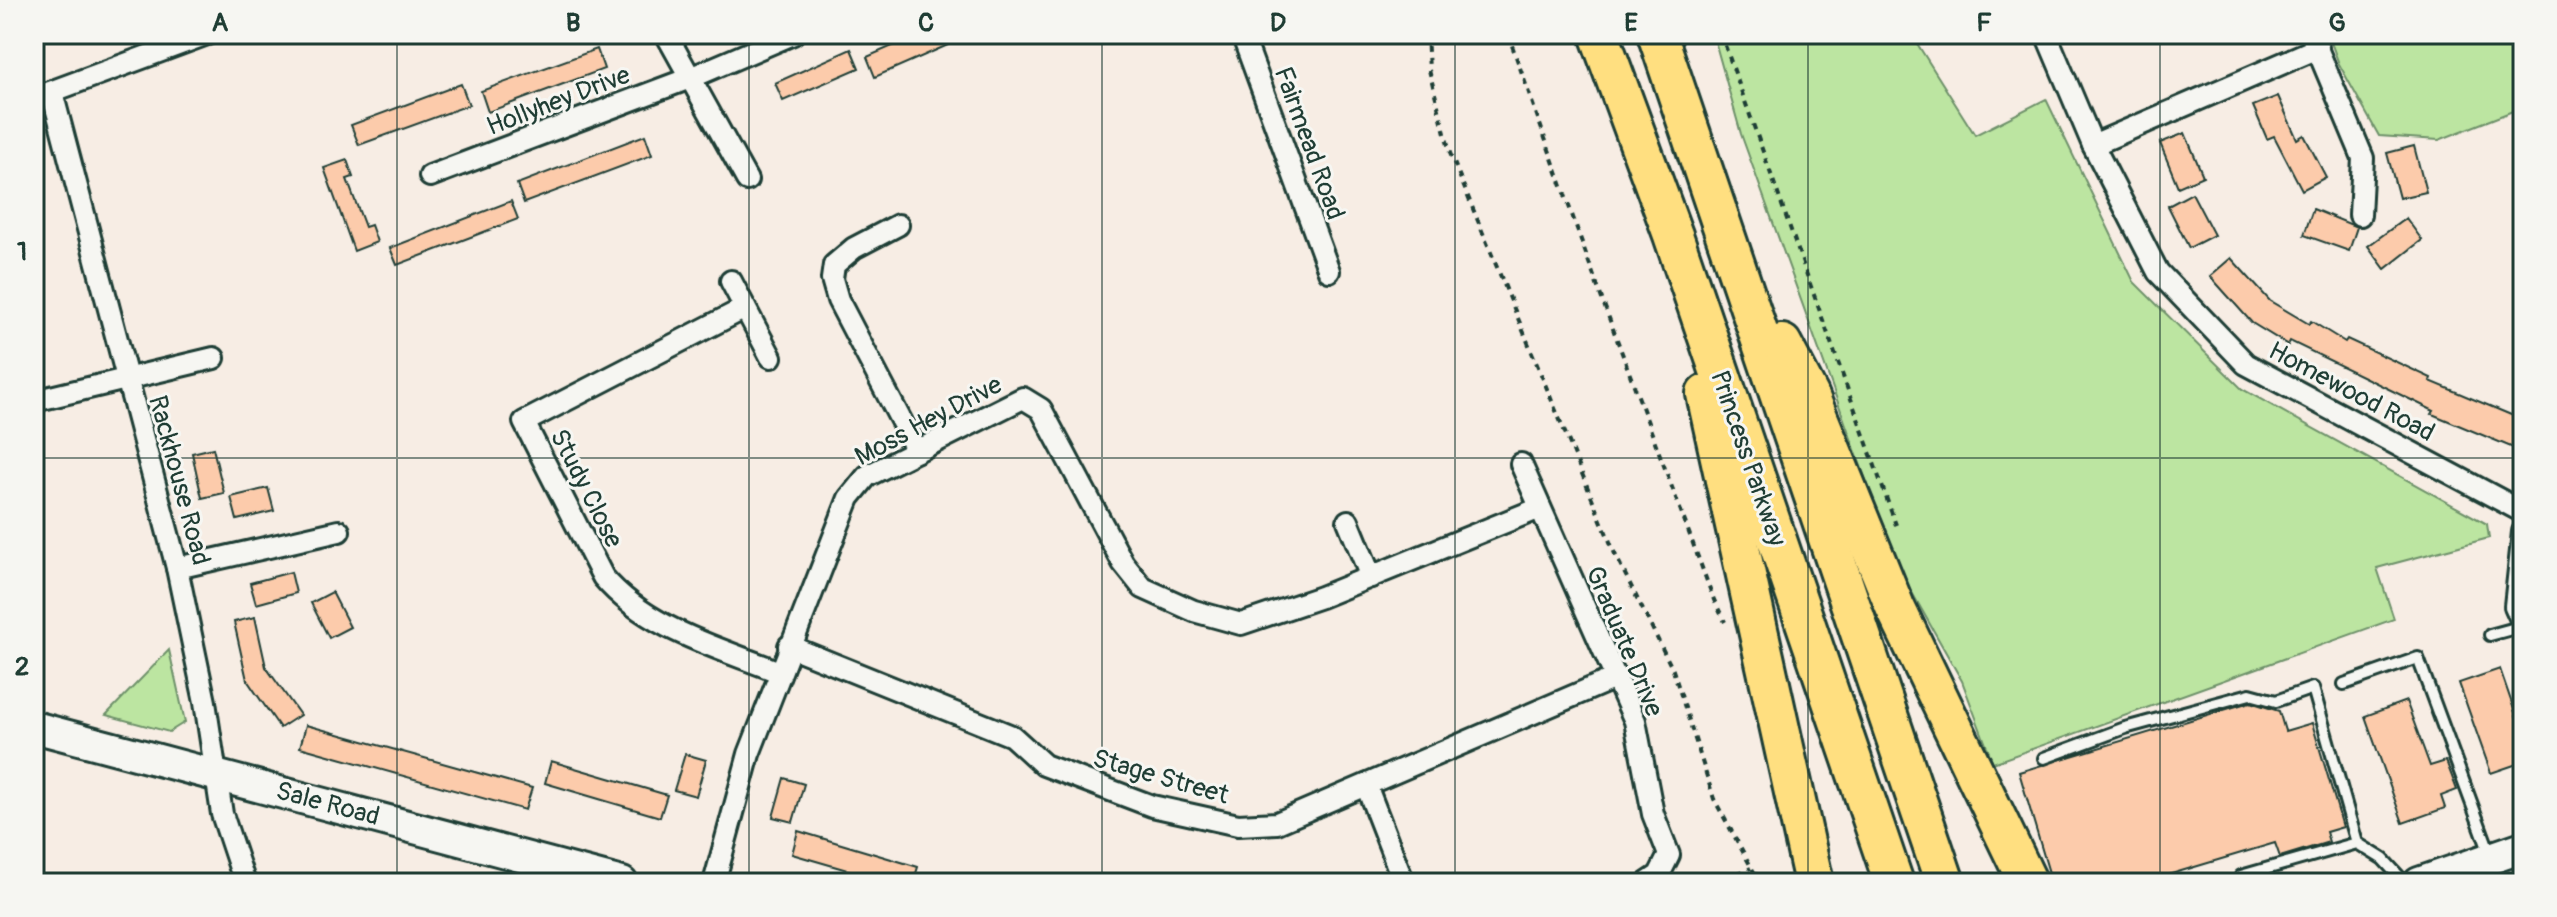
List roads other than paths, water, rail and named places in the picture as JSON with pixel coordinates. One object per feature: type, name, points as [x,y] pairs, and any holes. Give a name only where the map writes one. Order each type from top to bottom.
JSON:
[{"type":"highway","name":"Princess Parkway","points":[[1599,34],[1673,235],[1894,883]]},
{"type":"highway","name":"Princess Parkway","points":[[1657,34],[1945,883]]},
{"type":"highway","points":[[1724,231],[1809,395],[1895,607],[2028,883]]},
{"type":"highway","points":[[1673,235],[1736,540],[1814,883]]},
{"type":"main road","name":"Sale Road","points":[[34,727],[213,772],[622,883]]},
{"type":"main road","points":[[2419,883],[2523,847]]},
{"type":"street","points":[[43,95],[207,34]]},
{"type":"street","points":[[666,34],[747,180]]},
{"type":"street","name":"Hollyhey Drive","points":[[430,176],[690,78],[793,34]]},
{"type":"street","name":"Fairmead Road","points":[[1242,34],[1329,271]]},
{"type":"street","name":"Homewood Road","points":[[2046,34],[2093,145],[2158,272],[2246,364],[2523,512]]},
{"type":"street","points":[[2093,145],[2314,41],[2363,158],[2360,215]]},
{"type":"street","name":"Rackhouse Road","points":[[43,95],[126,378],[177,568],[205,702],[213,772],[222,814],[245,883]]},
{"type":"street","points":[[898,225],[854,248],[834,265],[832,279],[838,300],[917,451]]},
{"type":"street","points":[[731,281],[771,357]]},
{"type":"street","name":"Study Close","points":[[745,308],[524,422],[603,577],[621,599],[661,624],[779,672]]},
{"type":"street","points":[[34,401],[214,358]]},
{"type":"street","name":"Moss Hey Drive","points":[[714,883],[749,754],[849,498],[867,476],[1023,398],[1041,409],[1123,563],[1143,588],[1194,611],[1241,624],[1371,577],[1540,508]]},
{"type":"street","name":"Graduate Drive","points":[[1521,464],[1635,721],[1653,814],[1669,855],[1659,875],[1647,883]]},
{"type":"street","points":[[1348,521],[1371,577]]},
{"type":"street","points":[[177,568],[339,531]]},
{"type":"street","points":[[2523,532],[2515,606],[2523,625]]},
{"type":"street","name":"Stage Street","points":[[789,646],[1012,736],[1044,765],[1152,806],[1238,825],[1277,823],[1615,678]]},
{"type":"street","points":[[1366,785],[1404,883]]},
{"type":"lane","points":[[2490,635],[2523,625]]},
{"type":"lane","points":[[2344,684],[2418,658],[2492,858]]},
{"type":"lane","points":[[2044,758],[2063,748],[2125,728],[2250,694],[2276,701],[2313,688],[2357,843],[2383,859],[2405,883]]},
{"type":"lane","points":[[2244,883],[2241,876],[2357,843]]}]
